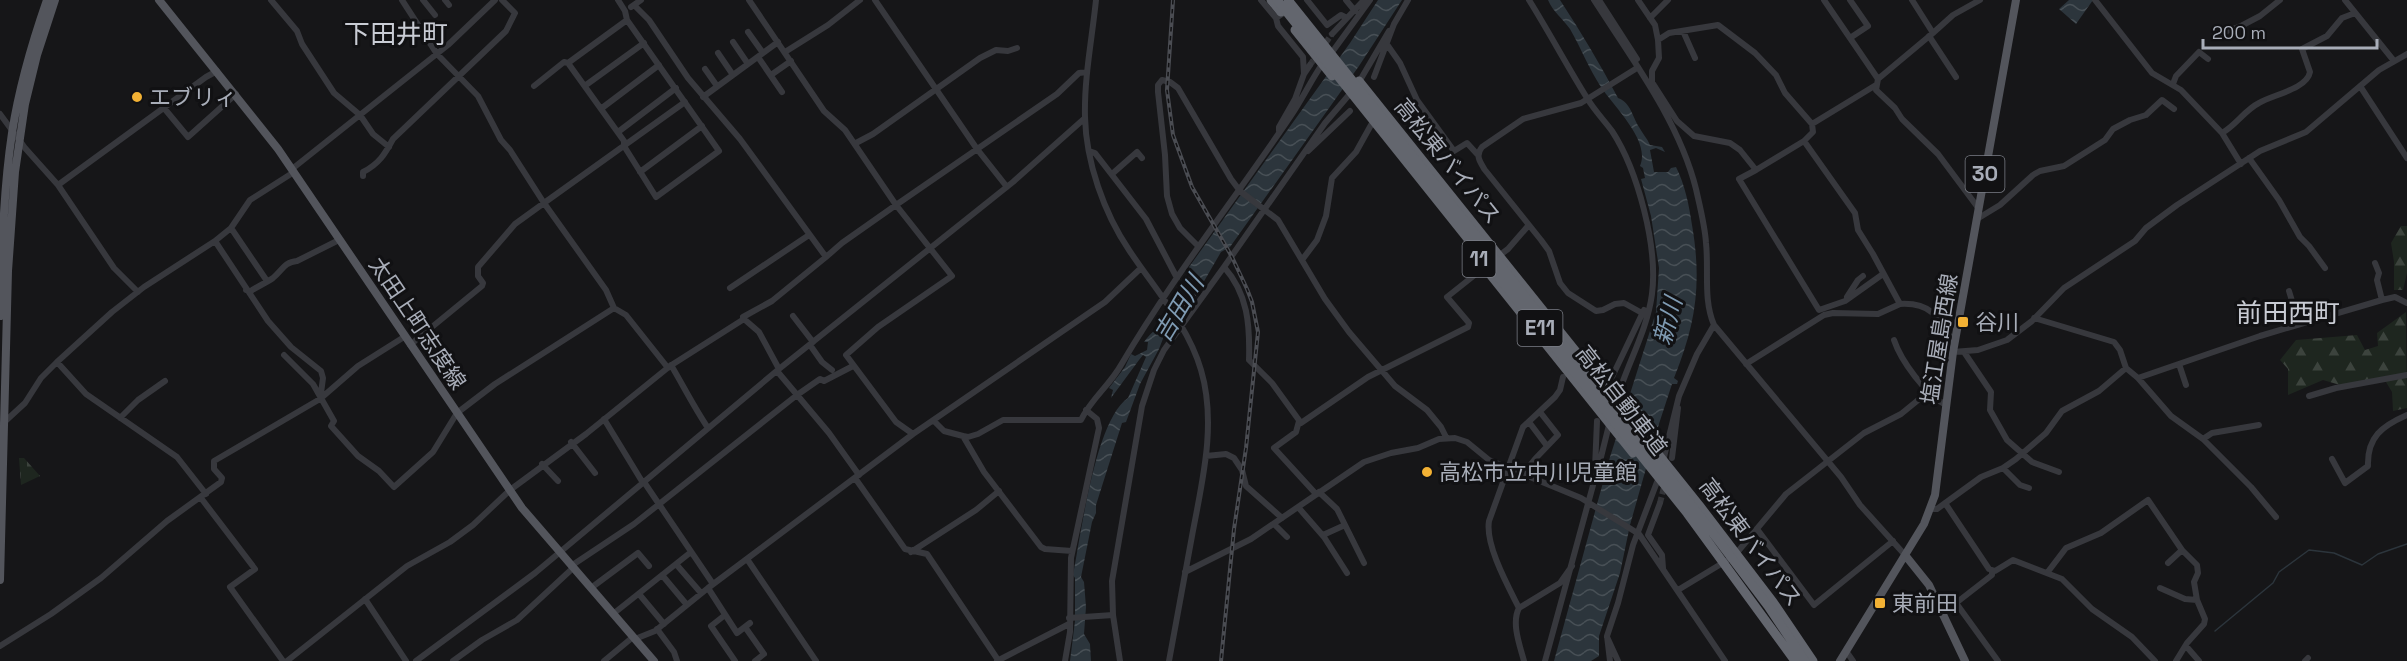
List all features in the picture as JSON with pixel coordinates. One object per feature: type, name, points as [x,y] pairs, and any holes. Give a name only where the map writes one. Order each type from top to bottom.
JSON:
[{"type":"highway","name":"高松東バイパス","points":[[1271,0],[1279,16],[1324,66],[1655,479],[1722,565],[1790,661]]},
{"type":"highway","name":"高松自動車道","points":[[1277,0],[1687,513],[1796,661]]},
{"type":"highway","name":"高松東バイパス","points":[[1293,0],[1618,405],[1665,459],[1773,602],[1813,661]]},
{"type":"highway","name":"高松自動車道","points":[[1293,0],[1694,508],[1768,606],[1805,661]]},
{"type":"main road","points":[[0,580],[6,256],[5,190],[12,131],[30,53],[47,0]]},
{"type":"main road","points":[[0,316],[18,139],[37,55],[55,0]]},
{"type":"main road","name":"太田上町志度線","points":[[159,0],[218,71],[293,171],[510,490],[559,552],[654,661]]},
{"type":"main road","name":"塩江屋島西線","points":[[1840,661],[1924,524],[1930,509],[1937,480],[1946,405],[1958,350],[1977,219],[2016,0]]},
{"type":"main road","points":[[1905,555],[1924,577],[1965,661]]},
{"type":"street","points":[[271,0],[297,31],[302,44],[330,88],[360,115],[373,134],[388,147]]},
{"type":"street","points":[[402,0],[437,54],[478,96],[501,140],[606,290],[614,308],[626,315],[670,366],[686,391],[687,398],[708,428]]},
{"type":"street","points":[[423,0],[435,15]]},
{"type":"street","points":[[2,424],[25,403],[41,378],[111,312],[214,242],[231,228],[250,200],[293,171],[437,54],[477,20],[495,0]]},
{"type":"street","points":[[363,176],[363,172],[386,155],[393,139],[423,108],[458,78],[506,31],[514,13],[502,0]]},
{"type":"street","points":[[568,63],[624,141],[624,146],[656,197],[719,151],[627,20],[625,11],[618,0]]},
{"type":"street","points":[[625,11],[641,0]]},
{"type":"street","points":[[749,0],[824,111],[846,130],[896,205],[952,276],[878,327],[846,355],[896,422],[913,434]]},
{"type":"street","points":[[785,52],[828,25],[860,0]]},
{"type":"street","points":[[876,0],[976,149],[1007,187]]},
{"type":"street","points":[[1096,0],[1085,118],[1089,151],[1103,198],[1126,247],[1180,326],[1201,370],[1206,395],[1206,456],[1169,661]]},
{"type":"street","points":[[1261,0],[1279,16],[1278,26],[1303,57],[1304,74]]},
{"type":"street","points":[[1307,0],[1327,25],[1341,15],[1347,18]]},
{"type":"street","points":[[1346,0],[1355,11]]},
{"type":"street","points":[[1332,34],[1364,0]]},
{"type":"street","points":[[934,421],[944,431],[968,437],[1003,420],[1081,420],[1086,410],[1114,376],[1198,246],[1240,190],[1370,0]]},
{"type":"street","points":[[1358,80],[1408,0]]},
{"type":"street","points":[[1528,0],[1612,132],[1634,179],[1649,241],[1652,268],[1652,293],[1639,342],[1611,425],[1545,661]]},
{"type":"street","points":[[1594,0],[1675,135],[1688,161],[1706,242],[1708,306],[1714,325],[1828,461],[1860,505],[1905,555]]},
{"type":"street","points":[[1599,0],[1636,59]]},
{"type":"street","points":[[1638,0],[1655,25],[1658,40],[1659,58],[1652,71],[1652,82],[1677,121],[1694,136],[1730,143],[1740,150],[1756,170]]},
{"type":"street","points":[[1650,18],[1668,0]]},
{"type":"street","points":[[1824,0],[1877,82],[1880,95],[1938,154],[1979,209]]},
{"type":"street","points":[[1850,0],[1868,26],[1850,38]]},
{"type":"street","points":[[1912,0],[1956,77]]},
{"type":"street","points":[[1812,124],[1877,82],[1953,15],[1980,0]]},
{"type":"street","points":[[2095,0],[2152,73],[2181,90],[2222,133],[2241,164]]},
{"type":"street","points":[[2218,34],[2260,16],[2280,0]]},
{"type":"street","points":[[2345,0],[2394,61]]},
{"type":"street","points":[[634,5],[649,20],[703,97],[740,139],[826,257]]},
{"type":"street","points":[[2222,133],[2260,102],[2285,94],[2305,80],[2310,72],[2302,49],[2327,36],[2342,18],[2355,13]]},
{"type":"street","points":[[534,86],[564,62],[568,63],[627,20]]},
{"type":"street","points":[[1374,77],[1394,24]]},
{"type":"street","points":[[1658,40],[1669,33],[1718,25],[1755,53],[1776,75],[1785,93],[1812,124],[1813,132],[1804,141],[1739,179],[1819,310],[1845,301],[1883,274]]},
{"type":"street","points":[[1683,31],[1695,58]]},
{"type":"street","points":[[748,32],[782,92]]},
{"type":"street","points":[[733,42],[748,64]]},
{"type":"street","points":[[703,97],[778,42]]},
{"type":"street","points":[[586,85],[644,43]]},
{"type":"street","points":[[1386,43],[1400,63],[1417,100],[1454,151],[1467,143],[1478,156],[1485,171],[1549,251],[1560,282],[1577,301],[1596,311],[1624,303],[1642,313]]},
{"type":"street","points":[[856,143],[980,58],[996,50],[1008,51],[1017,48]]},
{"type":"street","points":[[2173,84],[2175,76],[2199,52],[2208,59]]},
{"type":"street","points":[[718,54],[733,75]]},
{"type":"street","points":[[1958,350],[1989,347],[2007,340],[2034,318],[2064,288],[2135,241],[2146,228],[2177,205],[2260,151],[2306,132],[2360,86],[2407,54]]},
{"type":"street","points":[[771,75],[791,61]]},
{"type":"street","points":[[1280,132],[1279,127],[1310,64]]},
{"type":"street","points":[[602,108],[659,65]]},
{"type":"street","points":[[705,69],[717,86]]},
{"type":"street","points":[[1478,156],[1482,147],[1522,119],[1590,99],[1635,70]]},
{"type":"street","points":[[57,185],[218,71]]},
{"type":"street","points":[[743,317],[772,301],[842,243],[1066,87],[1079,73],[1088,72]]},
{"type":"street","points":[[1198,246],[1180,228],[1172,214],[1167,196],[1158,92],[1158,85],[1162,80],[1178,88],[1231,179],[1240,190],[1278,220],[1332,309],[1395,386],[1427,410],[1446,437]]},
{"type":"street","points":[[2360,86],[2407,158]]},
{"type":"street","points":[[618,132],[676,88]]},
{"type":"street","points":[[164,108],[188,137],[236,94]]},
{"type":"street","points":[[1120,661],[1113,615],[1112,581],[1142,406],[1154,370],[1180,326],[1346,94]]},
{"type":"street","points":[[1977,219],[2000,205],[2033,175],[2064,165],[2105,140],[2113,129],[2146,115],[2162,100],[2174,109]]},
{"type":"street","points":[[410,345],[482,286],[483,283],[477,272],[478,267],[515,224],[685,102]]},
{"type":"street","points":[[1293,167],[1331,127],[1350,111]]},
{"type":"street","points":[[0,114],[57,185],[114,268],[138,292]]},
{"type":"street","points":[[416,661],[519,585],[778,370],[1007,187],[1085,118]]},
{"type":"street","points":[[1302,260],[1317,240],[1326,216],[1332,178],[1356,152],[1371,125]]},
{"type":"street","points":[[640,172],[702,126]]},
{"type":"street","points":[[1804,141],[1855,213],[1858,230],[1900,304]]},
{"type":"street","points":[[1089,151],[1095,153],[1146,219],[1177,278]]},
{"type":"street","points":[[1112,174],[1137,152],[1142,158]]},
{"type":"street","points":[[2249,158],[2279,200],[2300,237],[2325,268]]},
{"type":"street","points":[[1299,421],[1301,423],[1381,370],[1468,327],[1469,323],[1447,297],[1499,255],[1528,226]]},
{"type":"street","points":[[231,228],[267,281]]},
{"type":"street","points":[[730,288],[809,235]]},
{"type":"street","points":[[246,290],[251,291],[291,262],[339,240]]},
{"type":"street","points":[[214,242],[276,331],[321,372],[323,378],[321,396]]},
{"type":"street","points":[[2375,263],[2379,273],[2377,280],[2382,300]]},
{"type":"street","points":[[1224,267],[1238,286],[1246,306],[1250,331],[1249,360],[1272,383],[1299,421]]},
{"type":"street","points":[[604,661],[634,638],[647,636],[664,624],[710,586],[913,434],[1105,302],[1141,268]]},
{"type":"street","points":[[1746,364],[1842,305],[1863,276]]},
{"type":"street","points":[[2289,291],[2299,324]]},
{"type":"street","points":[[1612,377],[1652,293]]},
{"type":"street","points":[[2138,378],[2299,324],[2382,300],[2395,297],[2407,303]]},
{"type":"street","points":[[1824,315],[1833,313],[1878,314],[1900,304],[1920,304],[1940,320],[1958,350],[1991,392],[1990,410],[2007,440],[2032,462],[2059,472]]},
{"type":"street","points":[[284,355],[305,375],[321,396],[334,420],[331,426],[358,456],[379,471],[394,487],[433,452],[457,413],[495,384],[614,308]]},
{"type":"street","points":[[793,316],[822,362],[832,370]]},
{"type":"street","points":[[2034,318],[2108,340],[2120,350],[2126,368],[2138,378],[2171,416],[2203,439],[2251,487],[2276,517]]},
{"type":"street","points":[[57,362],[86,394],[177,457],[255,569],[230,587],[285,661],[407,566],[450,542],[473,525],[542,464],[604,419],[670,366],[744,319],[759,332],[778,370],[829,433],[905,549],[927,554],[998,661],[1069,621],[1113,615]]},
{"type":"street","points":[[1665,459],[1679,396],[1697,354],[1714,325]]},
{"type":"street","points":[[0,646],[51,614],[100,578],[167,521],[222,480],[214,469],[214,461],[321,396],[358,366],[404,337]]},
{"type":"street","points":[[1893,340],[1898,352],[1928,392],[1946,405]]},
{"type":"street","points":[[2179,364],[2186,385]]},
{"type":"street","points":[[453,661],[482,640],[517,620],[572,567],[634,524],[797,395],[820,379],[824,381],[853,366]]},
{"type":"street","points":[[1930,509],[1937,509],[1985,476],[2003,468],[2046,433],[2062,411],[2100,391],[2126,368]]},
{"type":"street","points":[[2309,396],[2336,388],[2407,375]]},
{"type":"street","points":[[1524,661],[1516,626],[1519,608],[1504,578],[1487,530],[1518,436],[1560,390],[1563,377]]},
{"type":"street","points":[[120,418],[138,400],[165,381]]},
{"type":"street","points":[[1678,590],[1737,554],[1777,503],[1864,433],[1901,414],[1928,392]]},
{"type":"street","points":[[1065,661],[1072,551],[1099,428],[1097,419],[1086,410]]},
{"type":"street","points":[[1523,474],[1558,435],[1540,412]]},
{"type":"street","points":[[2332,459],[2345,483],[2368,466],[2368,447],[2381,431],[2407,415]]},
{"type":"street","points":[[604,419],[643,482],[691,552],[737,633],[748,625],[764,654],[754,661]]},
{"type":"street","points":[[1299,421],[1296,432],[1274,448],[1317,493],[1332,502],[1364,563]]},
{"type":"street","points":[[1595,481],[1597,421]]},
{"type":"street","points":[[1529,422],[1547,446]]},
{"type":"street","points":[[2203,439],[2212,433],[2259,425]]},
{"type":"street","points":[[963,436],[984,472],[1041,547],[1072,551]]},
{"type":"street","points":[[1185,572],[1251,539],[1364,462],[1391,453],[1418,448],[1446,437],[1467,442],[1489,460],[1507,469],[1564,490],[1590,503],[1637,533],[1725,661]]},
{"type":"street","points":[[571,442],[595,473]]},
{"type":"street","points":[[1206,456],[1226,454],[1234,458],[1242,471],[1246,486],[1282,518]]},
{"type":"street","points":[[542,464],[558,481]]},
{"type":"street","points":[[2003,468],[2020,485],[2029,488]]},
{"type":"street","points":[[1610,661],[1606,636],[1655,479]]},
{"type":"street","points":[[911,552],[976,510],[999,491]]},
{"type":"street","points":[[2048,570],[2066,548],[2101,533],[2148,500],[2182,550],[2197,565],[2198,573],[2194,582],[2197,600],[2205,622],[2176,661]]},
{"type":"street","points":[[1660,503],[1648,535],[1662,555],[1663,568]]},
{"type":"street","points":[[1945,503],[1992,571]]},
{"type":"street","points":[[1298,507],[1323,535],[1347,573]]},
{"type":"street","points":[[1274,524],[1287,537]]},
{"type":"street","points":[[1323,535],[1345,525]]},
{"type":"street","points":[[1757,529],[1814,605],[1893,541]]},
{"type":"street","points":[[2168,563],[2182,550]]},
{"type":"street","points":[[614,614],[691,552]]},
{"type":"street","points":[[591,588],[638,553],[649,566]]},
{"type":"street","points":[[747,559],[816,661]]},
{"type":"street","points":[[1943,614],[1992,575],[1992,571],[2013,560],[2048,570],[2062,579],[2092,609],[2132,637],[2155,661]]},
{"type":"street","points":[[676,564],[701,593]]},
{"type":"street","points":[[1519,608],[1560,583],[1568,568],[1572,566]]},
{"type":"street","points":[[662,576],[687,605]]},
{"type":"street","points":[[2160,588],[2185,599],[2197,600]]},
{"type":"street","points":[[639,594],[664,624]]},
{"type":"street","points":[[365,599],[406,661]]},
{"type":"street","points":[[1956,603],[1998,661]]},
{"type":"street","points":[[725,615],[711,626],[735,661]]},
{"type":"street","points":[[657,629],[674,652],[677,661]]},
{"type":"street","points":[[1606,636],[1618,661]]},
{"type":"street","points":[[2186,646],[2199,661]]},
{"type":"street","points":[[1846,651],[1853,661]]},
{"type":"green space","points":[[2401,226],[2407,226],[2407,273],[2403,290],[2394,290],[2391,243]]},
{"type":"green space","points":[[2406,312],[2407,408],[2393,411],[2392,392],[2383,377],[2340,385],[2323,380],[2288,395],[2288,369],[2280,360],[2296,340],[2357,335],[2365,350],[2378,346],[2377,333]]},
{"type":"green space","points":[[19,458],[24,458],[40,476],[21,485]]},
{"type":"water","name":"吉田川","points":[[1378,0],[1402,0],[1359,66],[1230,247],[1221,252],[1192,302],[1164,336],[1140,384],[1126,422],[1122,423],[1096,505],[1081,577],[1084,582],[1086,607],[1084,634],[1090,644],[1091,661],[1070,661],[1075,621],[1075,578],[1073,575],[1091,480],[1107,429],[1116,410],[1128,398],[1146,357],[1143,355],[1111,398],[1113,390],[1109,388],[1125,367],[1131,354],[1135,356],[1147,350],[1148,342],[1144,342],[1164,320],[1170,303],[1186,282],[1189,267],[1350,43]]},
{"type":"water","name":"新川","points":[[1548,0],[1560,0],[1618,98],[1629,106],[1650,145],[1662,147],[1665,152],[1656,148],[1650,150],[1654,172],[1668,172],[1671,168],[1676,167],[1688,203],[1695,246],[1695,303],[1688,339],[1674,378],[1678,381],[1677,384],[1672,384],[1656,433],[1630,525],[1620,573],[1599,636],[1599,656],[1591,661],[1554,661],[1610,457],[1656,312],[1659,268],[1651,216],[1641,179],[1645,178],[1643,168],[1640,166],[1642,156],[1636,135],[1597,80],[1570,29]]},
{"type":"water","points":[[2069,0],[2093,0],[2076,24],[2059,9]]},
{"type":"waterway","points":[[2215,631],[2273,583],[2279,572],[2309,550],[2334,553],[2362,565],[2378,554],[2407,544]]},
{"type":"tunnel","points":[[1310,65],[1332,34]]},
{"type":"tunnel","points":[[1660,503],[1665,483]]},
{"type":"railway","points":[[1173,0],[1167,90],[1173,135],[1192,187],[1232,257],[1247,289],[1258,332],[1246,448],[1234,529],[1221,661]]},
{"type":"place","name":"エブリィ","points":[[137,97]]},
{"type":"place","name":"谷川","points":[[1963,322]]},
{"type":"place","name":"高松市立中川児童館","points":[[1427,472]]},
{"type":"place","name":"東前田","points":[[1880,603]]},
{"type":"district","name":"下田井町","points":[[396,34]]},
{"type":"district","name":"前田西町","points":[[2288,313]]}]
